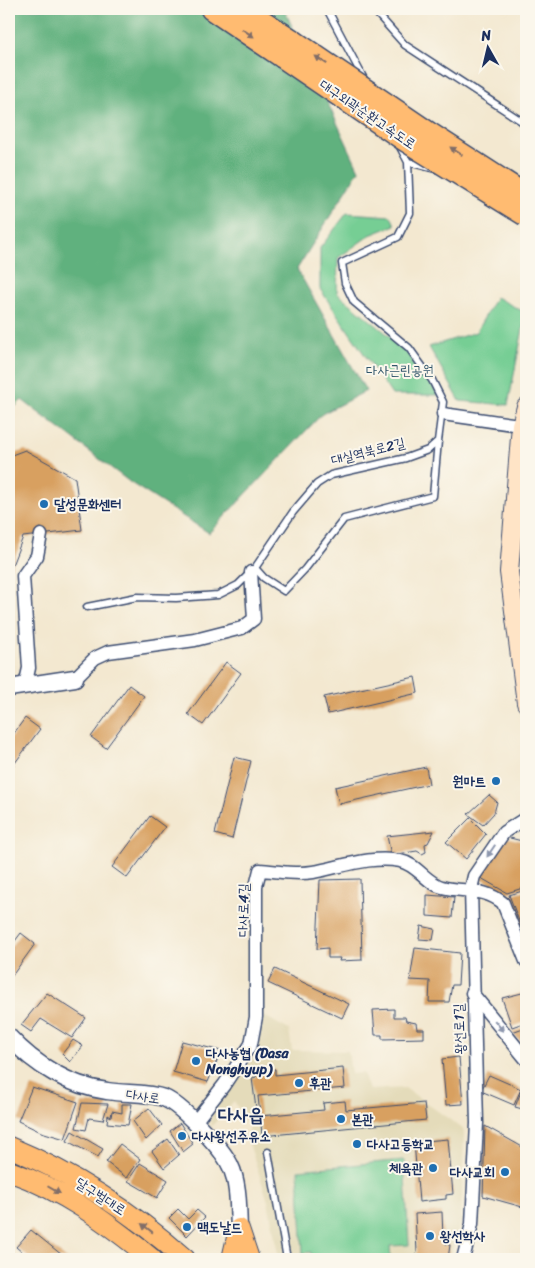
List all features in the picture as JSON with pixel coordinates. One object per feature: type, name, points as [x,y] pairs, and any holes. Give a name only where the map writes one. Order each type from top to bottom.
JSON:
[{"type":"highway","name":"대구외곽순환고속도로","points":[[212,9],[288,49],[430,134],[526,198]]},
{"type":"highway","name":"대구외곽순환고속도로","points":[[243,9],[288,49],[405,140],[526,216]]},
{"type":"main road","points":[[526,407],[509,572],[526,703]]},
{"type":"main road","name":"달구벌대로","points":[[9,1147],[69,1175],[122,1208],[185,1259]]},
{"type":"main road","name":"달구벌대로","points":[[9,1171],[56,1191],[123,1235],[152,1259]]},
{"type":"main road","points":[[232,1259],[239,1229]]},
{"type":"main road","points":[[239,1229],[249,1259]]},
{"type":"street","points":[[443,414],[524,425]]},
{"type":"street","points":[[17,687],[29,668],[23,576],[37,556],[41,535]]},
{"type":"street","points":[[17,687],[76,678],[95,658],[108,652],[195,640],[242,628],[254,619],[253,570]]},
{"type":"street","name":"왕선로1길","points":[[463,1259],[472,1224],[477,1123],[470,889],[474,876],[504,832],[526,818]]},
{"type":"street","name":"다사로4길","points":[[195,1122],[224,1085],[251,1044],[256,1017],[256,886],[260,870],[312,872],[351,863],[403,861],[440,887],[470,889]]},
{"type":"street","points":[[470,889],[486,892],[503,903],[526,961]]},
{"type":"street","points":[[472,993],[526,1059]]},
{"type":"street","name":"다사로","points":[[9,1038],[19,1048],[57,1075],[80,1086],[163,1098],[175,1104],[195,1122],[230,1165],[238,1206],[239,1229]]},
{"type":"lane","points":[[327,9],[381,111]]},
{"type":"lane","points":[[373,9],[378,17],[405,45],[526,124]]},
{"type":"lane","points":[[253,570],[284,591],[306,569],[344,519],[432,496],[443,402],[410,348],[354,302],[345,283],[342,263],[398,237],[410,213],[408,162],[386,120]]},
{"type":"lane","points":[[408,162],[476,179],[526,198]]},
{"type":"lane","name":"대실역북로2길","points":[[87,607],[137,597],[176,598],[218,594],[238,584],[253,570],[293,512],[317,484],[331,475],[420,453],[428,450],[438,440]]},
{"type":"lane","points":[[268,1152],[287,1259]]},
{"type":"shaded area","name":"다사고등학교","points":[[264,1016],[289,1030],[292,1050],[348,1051],[351,1074],[363,1073],[369,1090],[405,1088],[463,1129],[461,1220],[450,1259],[279,1259],[268,1201],[247,1137],[249,1126],[234,1101],[211,1127],[212,1115],[254,1055]]},
{"type":"green space","points":[[9,9],[284,9],[359,170],[297,269],[366,391],[322,414],[209,533],[131,483],[22,400],[9,413]]},
{"type":"green space","name":"다사근린공원","points":[[347,213],[391,216],[395,225],[370,235],[338,258],[337,293],[414,356],[438,395],[392,395],[320,289],[320,248]]},
{"type":"green space","points":[[496,297],[526,313],[508,405],[460,401],[429,347],[476,332]]},
{"type":"green space","points":[[404,1160],[409,1245],[390,1246],[391,1259],[312,1259],[311,1252],[303,1253],[298,1170]]},
{"type":"building","name":"달성문화센터","points":[[25,450],[75,478],[82,530],[23,537],[9,573],[9,456]]},
{"type":"building","points":[[226,662],[241,673],[203,725],[188,714]]},
{"type":"building","points":[[415,677],[418,693],[328,714],[324,697]]},
{"type":"building","points":[[129,685],[144,696],[106,748],[91,737]]},
{"type":"building","points":[[25,718],[40,729],[9,771],[9,740]]},
{"type":"building","points":[[234,757],[251,761],[232,839],[215,834]]},
{"type":"building","points":[[426,767],[429,784],[339,804],[335,787]]},
{"type":"building","points":[[489,795],[497,802],[494,813],[483,825],[468,814]]},
{"type":"building","points":[[150,816],[165,827],[127,878],[112,867]]},
{"type":"building","points":[[470,818],[486,834],[466,859],[446,842]]},
{"type":"building","points":[[434,831],[428,843],[425,844],[426,852],[422,854],[417,851],[391,855],[387,836]]},
{"type":"building","points":[[506,837],[522,841],[526,853],[526,887],[507,893],[481,878]]},
{"type":"building","points":[[360,879],[362,960],[339,961],[340,958],[328,958],[328,948],[317,949],[320,880]]},
{"type":"building","points":[[526,890],[526,939],[509,895]]},
{"type":"building","points":[[427,895],[454,897],[452,918],[427,916]]},
{"type":"building","points":[[421,926],[435,929],[433,940],[419,939]]},
{"type":"building","points":[[21,933],[35,944],[9,980],[9,949]]},
{"type":"building","points":[[415,948],[460,953],[458,985],[452,985],[449,1002],[429,1002],[430,981],[410,980]]},
{"type":"building","points":[[275,969],[349,1004],[342,1018],[268,983]]},
{"type":"building","points":[[526,992],[526,1022],[512,1027],[502,998]]},
{"type":"building","points":[[47,993],[86,1018],[72,1038],[41,1019],[31,1032],[21,1025]]},
{"type":"building","points":[[394,1009],[394,1017],[405,1017],[406,1021],[416,1023],[417,1029],[424,1029],[424,1038],[382,1039],[382,1035],[375,1035],[373,1010]]},
{"type":"building","points":[[526,1027],[526,1048],[512,1032]]},
{"type":"building","points":[[73,1040],[83,1046],[70,1062],[62,1054]]},
{"type":"building","name":"다사농협 (Dasa Nonghyup)","points":[[182,1041],[221,1051],[208,1082],[173,1072]]},
{"type":"building","points":[[459,1057],[463,1104],[446,1105],[442,1059]]},
{"type":"building","name":"본관","points":[[343,1068],[345,1088],[258,1096],[260,1116],[324,1110],[323,1103],[345,1101],[346,1110],[424,1103],[426,1120],[262,1136],[261,1123],[258,1124],[252,1078],[256,1077],[256,1070],[275,1069],[275,1075]]},
{"type":"building","points":[[489,1075],[521,1089],[514,1105],[481,1091]]},
{"type":"building","points":[[32,1087],[78,1102],[65,1139],[41,1132],[18,1121]]},
{"type":"building","points":[[522,1089],[526,1091],[526,1110],[515,1107]]},
{"type":"building","points":[[82,1103],[108,1104],[103,1120],[89,1118],[86,1130],[76,1128]]},
{"type":"building","points":[[122,1104],[132,1104],[128,1125],[107,1123],[108,1115],[111,1117],[112,1111],[122,1113]]},
{"type":"building","points":[[149,1108],[162,1125],[146,1140],[133,1121]]},
{"type":"building","points":[[180,1123],[193,1144],[183,1152],[170,1131]]},
{"type":"building","name":"다사교회","points":[[485,1126],[526,1149],[526,1208],[483,1196]]},
{"type":"building","points":[[72,1131],[103,1149],[98,1157],[67,1141]]},
{"type":"building","points":[[168,1139],[179,1155],[164,1168],[152,1151]]},
{"type":"building","name":"체육관","points":[[448,1139],[453,1194],[446,1195],[446,1199],[419,1202],[414,1142]]},
{"type":"building","points":[[120,1144],[140,1159],[127,1178],[106,1162]]},
{"type":"building","points":[[140,1163],[168,1180],[157,1198],[128,1181]]},
{"type":"building","name":"맥도날드","points":[[178,1209],[188,1219],[197,1210],[205,1217],[187,1236],[169,1218]]},
{"type":"building","name":"왕선학사","points":[[442,1212],[443,1238],[447,1240],[446,1244],[450,1245],[448,1259],[414,1259],[417,1252],[415,1214]]},
{"type":"building","points":[[31,1230],[67,1259],[30,1259],[16,1247]]},
{"type":"place","name":"달성문화센터","points":[[44,504]]},
{"type":"place","name":"원마트","points":[[496,781]]},
{"type":"place","name":"다사농협 (Dasa Nonghyup)","points":[[196,1061]]},
{"type":"place","name":"후관","points":[[299,1083]]},
{"type":"place","name":"본관","points":[[341,1119]]},
{"type":"place","name":"다사왕선주유소","points":[[182,1136]]},
{"type":"place","name":"다사고등학교","points":[[357,1144]]},
{"type":"place","name":"체육관","points":[[433,1168]]},
{"type":"place","name":"다사교회","points":[[505,1172]]},
{"type":"place","name":"맥도날드","points":[[187,1227]]},
{"type":"place","name":"왕선학사","points":[[430,1236]]},
{"type":"district","name":"다사읍","points":[[241,1114]]}]
